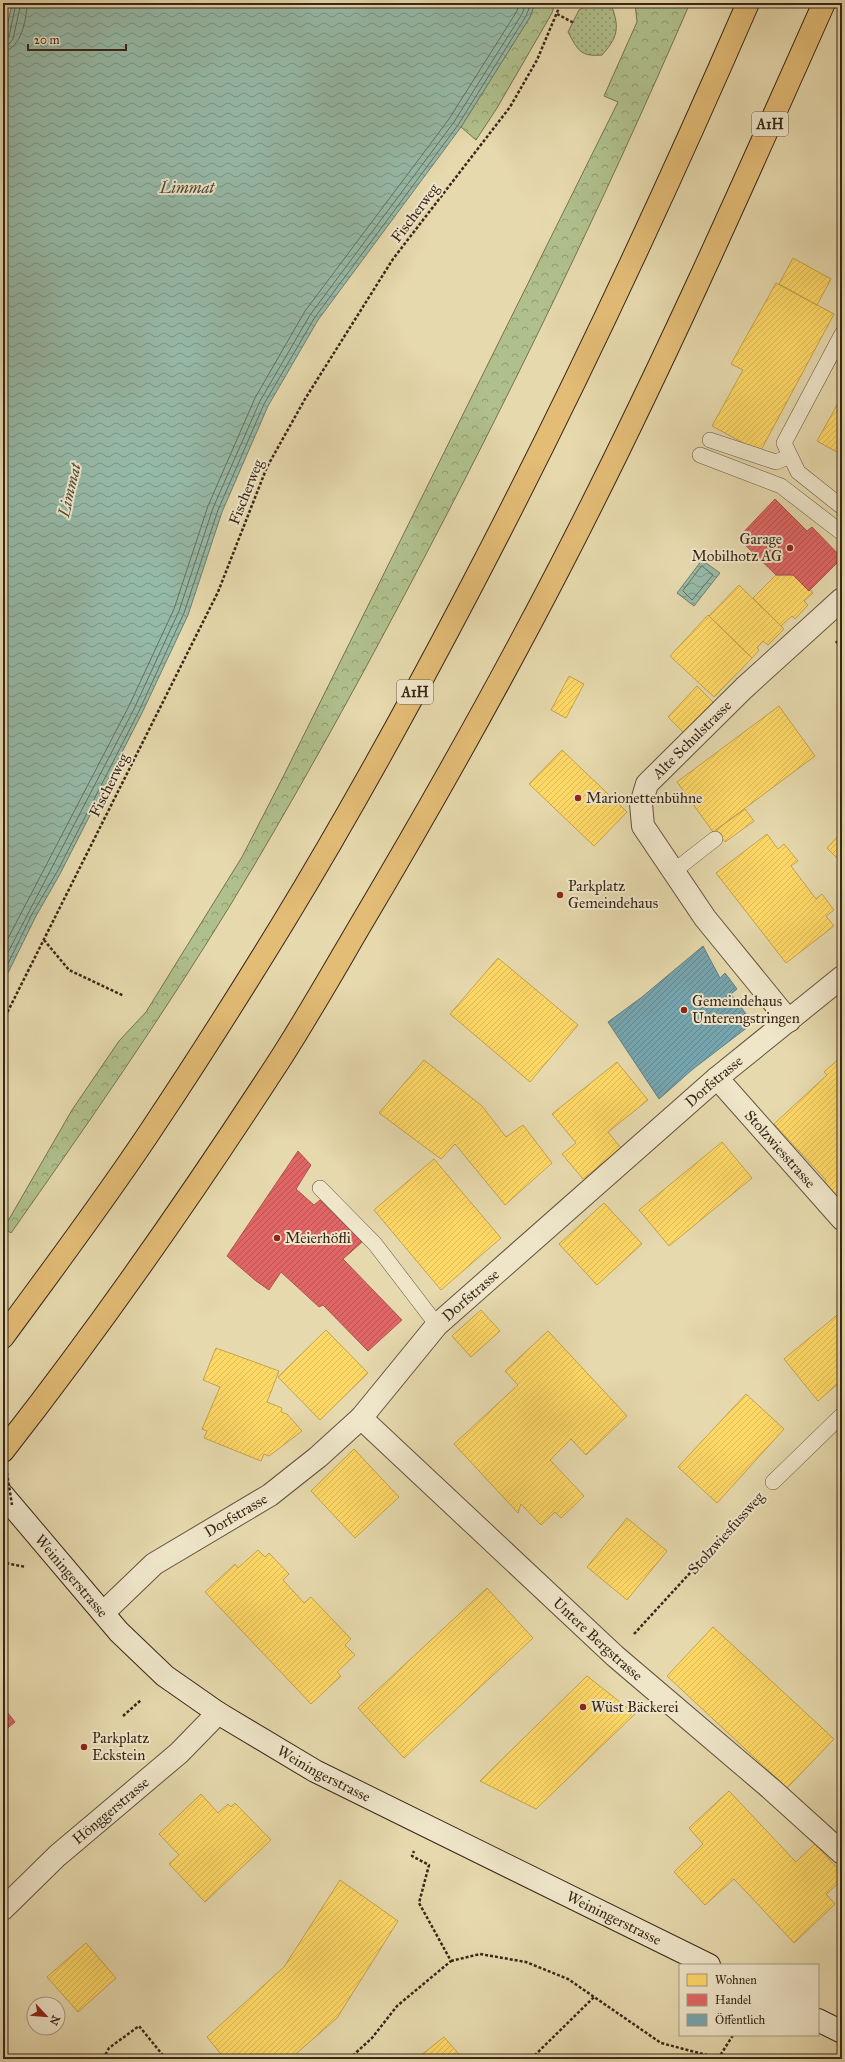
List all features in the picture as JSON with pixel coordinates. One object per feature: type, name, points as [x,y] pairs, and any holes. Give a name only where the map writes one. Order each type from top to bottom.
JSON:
[{"type":"highway","name":"A1H","points":[[3,1337],[154,1126],[281,926],[353,804],[426,673],[535,465],[618,292],[698,119],[748,3]]},
{"type":"highway","name":"A1H","points":[[3,1450],[121,1294],[277,1064],[428,810],[484,710],[555,576],[637,411],[716,245],[824,3]]},
{"type":"street","name":"Alte Schulstrasse","points":[[789,1021],[704,918],[643,826],[641,804],[646,784],[744,688],[842,598]]},
{"type":"street","name":"Dorfstrasse","points":[[103,1613],[154,1564],[270,1495],[318,1457],[361,1418],[437,1325],[717,1078],[842,977]]},
{"type":"street","name":"Stolzwiesstrasse","points":[[717,1078],[842,1219]]},
{"type":"street","name":"Untere Bergstrasse","points":[[361,1418],[615,1656],[770,1788],[842,1853]]},
{"type":"street","name":"Weiningerstrasse","points":[[7,1500],[119,1632],[165,1676],[218,1713],[315,1771],[707,1964]]},
{"type":"street","name":"Hönggerstrasse","points":[[3,1909],[57,1856],[179,1753],[218,1713]]},
{"type":"street","points":[[819,2020],[842,2032]]},
{"type":"lane","points":[[842,334],[784,443],[798,472],[842,507]]},
{"type":"lane","points":[[710,440],[776,462],[790,456]]},
{"type":"lane","points":[[700,455],[781,486],[842,533]]},
{"type":"lane","points":[[674,871],[715,839]]},
{"type":"lane","points":[[320,1188],[375,1244],[437,1325]]},
{"type":"lane","name":"Stolzwiesfussweg","points":[[773,1482],[842,1415]]},
{"type":"path","name":"Fischerweg","points":[[3,1021],[218,592],[267,466],[305,399],[394,259],[510,107],[537,60],[561,3]]},
{"type":"path","points":[[557,14],[574,23]]},
{"type":"path","points":[[44,940],[69,970],[124,996]]},
{"type":"path","points":[[3,1450],[7,1500]]},
{"type":"path","name":"Stolzwiesfussweg","points":[[615,1656],[773,1482]]},
{"type":"path","points":[[123,1716],[141,1700]]},
{"type":"path","points":[[416,1845],[412,1856],[429,1864],[419,1903],[451,1961]]},
{"type":"path","points":[[349,2059],[372,2038],[397,2006],[451,1961],[480,1954],[526,1962],[568,1979],[662,2043],[718,2058],[732,2036]]},
{"type":"path","points":[[531,2059],[594,1997]]},
{"type":"path","points":[[103,2059],[109,2048],[139,2026],[166,2059]]},
{"type":"green space","points":[[535,3],[555,3],[552,13],[497,108],[476,140],[461,127],[530,17]]},
{"type":"green space","points":[[592,3],[602,3],[612,7],[616,21],[616,33],[614,38],[602,55],[589,55],[580,51],[568,32],[579,10]]},
{"type":"green space","points":[[635,3],[690,3],[588,228],[480,450],[341,713],[231,904],[151,1029],[11,1233],[4,1228],[72,1110],[119,1041],[146,1012],[242,857],[285,773],[618,102],[604,96],[637,22]]},
{"type":"water","name":"Limmat","points":[[12,3],[535,3],[530,17],[461,127],[318,320],[268,406],[222,512],[188,615],[142,713],[60,874],[36,916],[3,983],[3,45]]},
{"type":"water","points":[[702,560],[720,573],[694,606],[677,593]]},
{"type":"building: Wohnen","points":[[793,258],[831,279],[817,305],[779,284]]},
{"type":"building: Wohnen","points":[[776,283],[834,314],[760,452],[712,426],[743,370],[731,364]]},
{"type":"building: Wohnen","points":[[842,396],[842,455],[817,441]]},
{"type":"building: Wohnen","points":[[776,575],[793,575],[813,593],[804,601],[808,605],[795,619],[792,616],[781,626],[753,598]]},
{"type":"building: Wohnen","points":[[739,585],[784,629],[768,645],[763,641],[757,648],[759,650],[752,658],[709,616]]},
{"type":"building: Wohnen","points":[[708,615],[752,658],[714,697],[670,656]]},
{"type":"building: Wohnen","points":[[569,676],[584,684],[566,718],[551,710]]},
{"type":"building: Wohnen","points":[[697,686],[713,702],[684,733],[668,717]]},
{"type":"building: Wohnen","points":[[779,706],[815,756],[713,832],[677,782]]},
{"type":"building: Wohnen","name":"Marionettenbühne","points":[[562,750],[627,812],[594,846],[529,784]]},
{"type":"building: Wohnen","points":[[745,809],[754,821],[725,842],[716,830]]},
{"type":"building: Wohnen","points":[[842,832],[842,863],[827,848]]},
{"type":"building: Wohnen","points":[[767,834],[778,849],[784,844],[798,861],[791,866],[816,899],[822,894],[834,910],[826,916],[834,926],[786,963],[716,873]]},
{"type":"building: Wohnen","points":[[498,958],[578,1025],[530,1082],[450,1014]]},
{"type":"building: Wohnen","points":[[842,1056],[842,1202],[824,1183],[826,1180],[774,1124],[827,1075],[824,1072]]},
{"type":"building: Wohnen","points":[[424,1060],[482,1106],[506,1137],[523,1125],[552,1163],[505,1205],[455,1144],[441,1159],[379,1113]]},
{"type":"building: Wohnen","points":[[617,1062],[648,1100],[608,1132],[621,1148],[583,1179],[562,1154],[576,1143],[552,1114]]},
{"type":"building: Wohnen","points":[[722,1142],[752,1178],[669,1246],[639,1210]]},
{"type":"building: Wohnen","points":[[434,1159],[501,1238],[441,1290],[374,1210]]},
{"type":"building: Wohnen","points":[[604,1203],[642,1244],[597,1285],[559,1244]]},
{"type":"building: Wohnen","points":[[481,1310],[500,1331],[471,1357],[452,1336]]},
{"type":"building: Wohnen","points":[[842,1311],[842,1380],[818,1401],[784,1359]]},
{"type":"building: Wohnen","points":[[326,1330],[368,1373],[320,1420],[278,1377]]},
{"type":"building: Wohnen","points":[[548,1331],[627,1416],[586,1455],[571,1439],[550,1460],[584,1496],[561,1518],[555,1512],[541,1525],[521,1504],[518,1513],[454,1444],[518,1385],[505,1371]]},
{"type":"building: Wohnen","points":[[216,1348],[279,1371],[267,1402],[282,1408],[281,1412],[287,1414],[302,1431],[269,1456],[264,1454],[261,1461],[204,1438],[207,1431],[202,1429],[220,1387],[203,1380]]},
{"type":"building: Wohnen","points":[[746,1394],[784,1429],[717,1503],[678,1467]]},
{"type":"building: Wohnen","points":[[354,1449],[399,1497],[355,1538],[311,1491]]},
{"type":"building: Wohnen","points":[[627,1518],[667,1551],[627,1600],[587,1567]]},
{"type":"building: Wohnen","points":[[258,1550],[265,1557],[269,1553],[289,1574],[283,1580],[304,1603],[311,1597],[351,1639],[345,1645],[355,1655],[337,1672],[341,1676],[311,1704],[205,1592],[235,1564],[238,1568]]},
{"type":"building: Wohnen","points":[[487,1588],[533,1638],[404,1758],[358,1708]]},
{"type":"building: Wohnen","points":[[713,1627],[834,1739],[787,1788],[667,1676]]},
{"type":"building: Wohnen","points":[[587,1676],[635,1714],[536,1809],[480,1781]]},
{"type":"building: Wohnen","points":[[729,1791],[796,1862],[815,1844],[842,1873],[842,1880],[826,1894],[835,1904],[794,1943],[734,1879],[705,1905],[674,1872],[703,1844],[689,1828]]},
{"type":"building: Wohnen","points":[[201,1794],[218,1813],[228,1804],[231,1807],[235,1803],[271,1840],[205,1902],[169,1864],[179,1855],[159,1834]]},
{"type":"building: Wohnen","points":[[340,1880],[398,1921],[337,2018],[290,2059],[225,2059],[207,2037],[284,1967]]},
{"type":"building: Wohnen","points":[[86,1943],[116,1978],[78,2012],[66,1998],[66,1996],[64,1996],[47,1977]]},
{"type":"building: Wohnen","points":[[444,2037],[463,2059],[416,2059]]},
{"type":"building: Handel","name":"Garage Mobilhotz AG","points":[[775,499],[807,531],[812,527],[842,558],[809,591],[793,575],[776,575],[738,538]]},
{"type":"building: Handel","points":[[298,1151],[311,1165],[296,1189],[314,1205],[320,1200],[362,1242],[343,1259],[402,1320],[368,1351],[323,1305],[319,1307],[281,1272],[269,1290],[227,1256]]},
{"type":"building: Handel","points":[[3,1707],[15,1722],[3,1732]]},
{"type":"building: Öffentlich","name":"Gemeindehaus Unterengstringen","points":[[703,946],[720,978],[725,973],[737,989],[731,994],[753,1023],[693,1069],[659,1099],[608,1022],[642,997]]},
{"type":"place","name":"Garage Mobilhotz AG","points":[[790,548]]},
{"type":"place","name":"Marionettenbühne","points":[[578,798]]},
{"type":"place","name":"Parkplatz Gemeindehaus","points":[[560,895]]},
{"type":"place","name":"Gemeindehaus Unterengstringen","points":[[684,1010]]},
{"type":"place","name":"Meierhöfli","points":[[277,1238]]},
{"type":"place","name":"Wüst Bäckerei","points":[[583,1707]]},
{"type":"place","name":"Parkplatz Eckstein","points":[[84,1747]]}]
